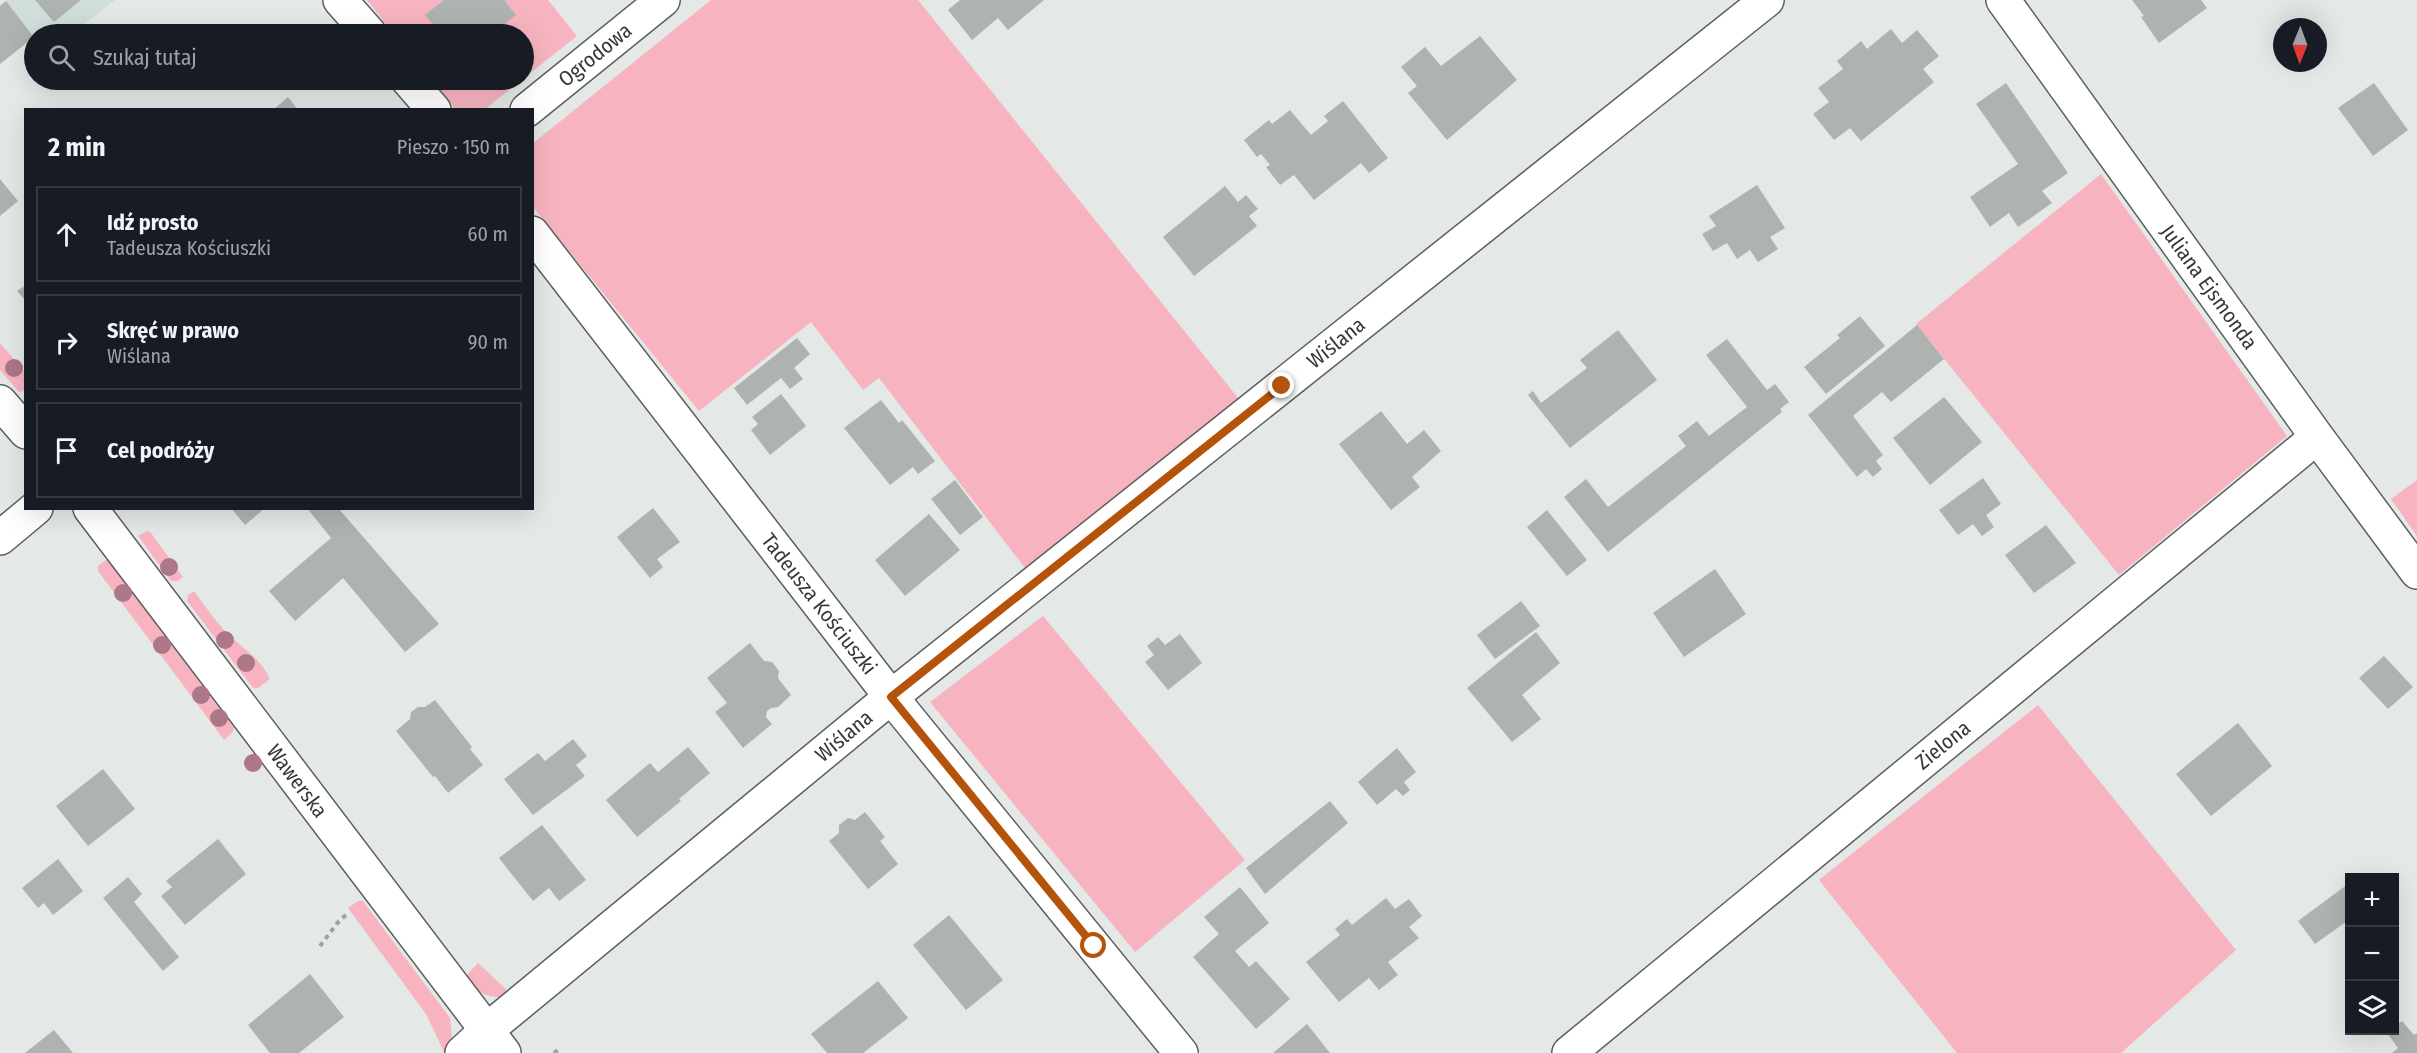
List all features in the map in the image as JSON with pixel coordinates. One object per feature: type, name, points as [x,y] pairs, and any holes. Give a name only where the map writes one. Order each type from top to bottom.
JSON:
[{"type":"street","points":[[340,0],[361,24]]},
{"type":"street","name":"Ogrodowa","points":[[529,108],[663,0]]},
{"type":"street","name":"Wiślana","points":[[462,1053],[496,1041],[891,697],[1767,0]]},
{"type":"street","name":"Juliana Ejsmonda","points":[[2003,0],[2317,437],[2417,572]]},
{"type":"street","points":[[417,90],[432,108]]},
{"type":"street","name":"Tadeusza Kościuszki","points":[[534,236],[891,697],[1181,1053]]},
{"type":"street","points":[[0,402],[24,430]]},
{"type":"street","name":"Zielona","points":[[1569,1053],[2317,437]]},
{"type":"street","points":[[0,538],[34,510]]},
{"type":"street","name":"Wawerska","points":[[92,510],[496,1041]]},
{"type":"path","points":[[320,946],[347,914]]},
{"type":"shaded area","points":[[5,0],[115,0],[85,24],[24,24]]},
{"type":"shaded area","points":[[367,0],[548,0],[577,36],[534,70],[534,24],[386,24]]},
{"type":"shaded area","points":[[711,0],[918,0],[1239,399],[1025,568],[879,378],[863,390],[811,322],[699,411],[534,208],[534,142]]},
{"type":"shaded area","points":[[439,90],[509,90],[486,108],[454,108]]},
{"type":"shaded area","points":[[2101,174],[2287,436],[2119,575],[1916,324]]},
{"type":"shaded area","points":[[0,343],[24,371],[24,391],[19,392],[0,370]]},
{"type":"shaded area","points":[[2417,480],[2417,536],[2391,499]]},
{"type":"shaded area","points":[[147,531],[151,533],[183,577],[178,581],[171,581],[138,536]]},
{"type":"shaded area","points":[[107,559],[234,728],[224,740],[98,571],[98,566]]},
{"type":"shaded area","points":[[194,591],[230,636],[261,664],[270,679],[258,688],[253,688],[187,601],[188,595]]},
{"type":"shaded area","points":[[1043,616],[1245,860],[1135,952],[930,702]]},
{"type":"shaded area","points":[[2038,705],[2236,950],[2121,1053],[1957,1053],[1819,880]]},
{"type":"shaded area","points":[[358,901],[363,901],[450,1018],[452,1039],[444,1052],[426,1014],[348,908]]},
{"type":"shaded area","points":[[478,963],[511,994],[498,997],[478,991],[470,981],[468,974]]},
{"type":"building","points":[[35,0],[81,0],[54,22]]},
{"type":"building","points":[[444,0],[504,0],[516,15],[505,24],[433,24],[425,15]]},
{"type":"building","points":[[960,0],[1044,0],[1008,30],[998,18],[972,40],[948,10]]},
{"type":"building","points":[[2132,0],[2201,0],[2207,8],[2159,43]]},
{"type":"building","points":[[6,1],[24,24],[24,45],[0,64],[0,6]]},
{"type":"building","points":[[1891,29],[1902,43],[1917,30],[1939,56],[1923,69],[1934,82],[1861,141],[1850,128],[1834,140],[1813,114],[1829,102],[1818,88],[1843,69],[1837,61],[1861,41],[1867,49]]},
{"type":"building","points":[[1480,36],[1517,80],[1447,140],[1408,93],[1417,86],[1401,67],[1425,47],[1441,66]]},
{"type":"building","points":[[2006,83],[2068,173],[2042,191],[2052,203],[2018,227],[2009,213],[1990,227],[1970,197],[2018,164],[1976,104]]},
{"type":"building","points":[[2374,83],[2408,130],[2373,156],[2338,108]]},
{"type":"building","points":[[288,97],[296,108],[275,108]]},
{"type":"building","points":[[1343,101],[1388,158],[1369,173],[1361,163],[1314,200],[1294,175],[1280,185],[1266,167],[1270,165],[1261,154],[1257,157],[1244,140],[1269,120],[1272,124],[1290,110],[1311,135],[1328,121],[1324,116]]},
{"type":"building","points":[[0,179],[18,201],[0,216]]},
{"type":"building","points":[[1757,185],[1785,228],[1770,237],[1778,249],[1758,262],[1750,250],[1737,259],[1727,243],[1713,251],[1702,234],[1716,226],[1709,216]]},
{"type":"building","points":[[1225,186],[1238,202],[1246,195],[1258,209],[1249,216],[1257,226],[1194,276],[1163,237]]},
{"type":"building","points":[[24,286],[24,299],[17,291]]},
{"type":"building","points":[[1860,316],[1885,346],[1826,394],[1804,367],[1840,338],[1837,335]]},
{"type":"building","points":[[1917,325],[1944,359],[1891,402],[1882,392],[1853,416],[1883,455],[1876,461],[1882,469],[1873,477],[1866,469],[1857,477],[1808,415]]},
{"type":"building","points":[[1618,330],[1657,380],[1570,448],[1528,395],[1533,391],[1541,403],[1587,368],[1580,360]]},
{"type":"building","points":[[797,338],[810,354],[794,368],[803,379],[790,389],[781,378],[747,405],[734,388]]},
{"type":"building","points":[[1727,339],[1767,390],[1775,384],[1789,402],[1780,409],[1782,412],[1608,552],[1564,497],[1586,479],[1608,507],[1686,446],[1678,436],[1697,421],[1709,436],[1747,407],[1706,355]]},
{"type":"building","points":[[781,394],[806,426],[770,455],[751,430],[758,424],[752,417]]},
{"type":"building","points":[[1944,397],[1982,442],[1930,485],[1893,438]]},
{"type":"building","points":[[881,400],[899,423],[902,420],[935,461],[918,474],[913,467],[890,485],[844,428]]},
{"type":"building","points":[[1381,411],[1407,444],[1424,430],[1441,451],[1412,477],[1420,487],[1391,510],[1339,444]]},
{"type":"building","points":[[1983,478],[2001,504],[1986,515],[1994,527],[1982,536],[1973,524],[1958,535],[1939,510]]},
{"type":"building","points":[[955,480],[983,517],[960,535],[931,499]]},
{"type":"building","points":[[653,508],[680,542],[657,559],[663,567],[650,578],[617,537]]},
{"type":"building","points":[[233,510],[263,510],[245,525]]},
{"type":"building","points":[[309,510],[340,510],[439,624],[405,652],[343,578],[295,621],[269,591],[331,538]]},
{"type":"building","points":[[1547,510],[1587,560],[1567,576],[1527,527]]},
{"type":"building","points":[[929,514],[960,550],[905,596],[875,560]]},
{"type":"building","points":[[2046,525],[2076,563],[2034,593],[2005,555]]},
{"type":"building","points":[[1715,569],[1746,614],[1684,657],[1653,613]]},
{"type":"building","points":[[1521,601],[1540,626],[1495,659],[1477,635]]},
{"type":"building","points":[[1536,632],[1560,663],[1522,695],[1541,719],[1512,742],[1467,688]]},
{"type":"building","points":[[1180,634],[1202,663],[1168,690],[1145,662],[1154,655],[1147,646],[1158,637],[1165,645]]},
{"type":"building","points":[[750,643],[764,661],[772,662],[779,671],[778,678],[791,695],[778,707],[767,711],[766,717],[772,724],[743,748],[715,712],[727,703],[707,678]]},
{"type":"building","points":[[2384,656],[2413,687],[2388,709],[2359,678]]},
{"type":"building","points":[[435,700],[472,747],[470,749],[483,765],[448,793],[396,731],[410,719],[411,712]]},
{"type":"building","points":[[2238,723],[2272,766],[2211,816],[2176,774]]},
{"type":"building","points":[[573,739],[587,756],[576,765],[585,776],[533,815],[504,779],[538,753],[545,761]]},
{"type":"building","points":[[688,747],[710,773],[679,799],[681,801],[637,837],[606,800],[650,763],[658,772]]},
{"type":"building","points":[[1397,748],[1416,772],[1404,782],[1410,790],[1403,796],[1396,789],[1377,805],[1358,782]]},
{"type":"building","points":[[103,769],[135,809],[88,846],[56,806]]},
{"type":"building","points":[[1330,801],[1348,823],[1265,894],[1246,868]]},
{"type":"building","points":[[865,812],[885,837],[880,841],[898,864],[868,889],[829,841],[839,833],[839,825],[848,818],[855,820]]},
{"type":"building","points":[[542,825],[586,880],[559,901],[549,888],[533,901],[499,858]]},
{"type":"building","points":[[218,839],[246,874],[185,925],[161,896],[172,887],[166,881]]},
{"type":"building","points":[[58,859],[83,891],[53,915],[44,903],[38,908],[22,888]]},
{"type":"building","points":[[128,877],[142,894],[134,902],[179,957],[163,971],[103,898]]},
{"type":"building","points":[[2345,886],[2345,923],[2315,944],[2298,921]]},
{"type":"building","points":[[1240,887],[1269,923],[1235,951],[1249,967],[1256,961],[1290,999],[1256,1029],[1193,957],[1219,934],[1204,917]]},
{"type":"building","points":[[1386,898],[1395,909],[1409,899],[1422,916],[1409,927],[1419,938],[1388,962],[1398,975],[1379,990],[1369,978],[1339,1002],[1306,962],[1340,935],[1335,929],[1347,919],[1352,925]]},
{"type":"building","points":[[949,915],[1003,980],[966,1010],[913,945]]},
{"type":"building","points":[[310,974],[344,1017],[299,1053],[270,1053],[248,1025]]},
{"type":"building","points":[[878,981],[908,1018],[863,1053],[827,1053],[811,1034]]},
{"type":"building","points":[[2402,1021],[2414,1035],[2417,1033],[2417,1053],[2392,1053],[2398,1048],[2388,1035],[2399,1035],[2399,1023]]},
{"type":"building","points":[[1307,1024],[1330,1053],[1273,1053]]},
{"type":"building","points":[[54,1030],[73,1053],[25,1053]]},
{"type":"route","points":[[1094,946],[891,697],[1282,386]]}]
